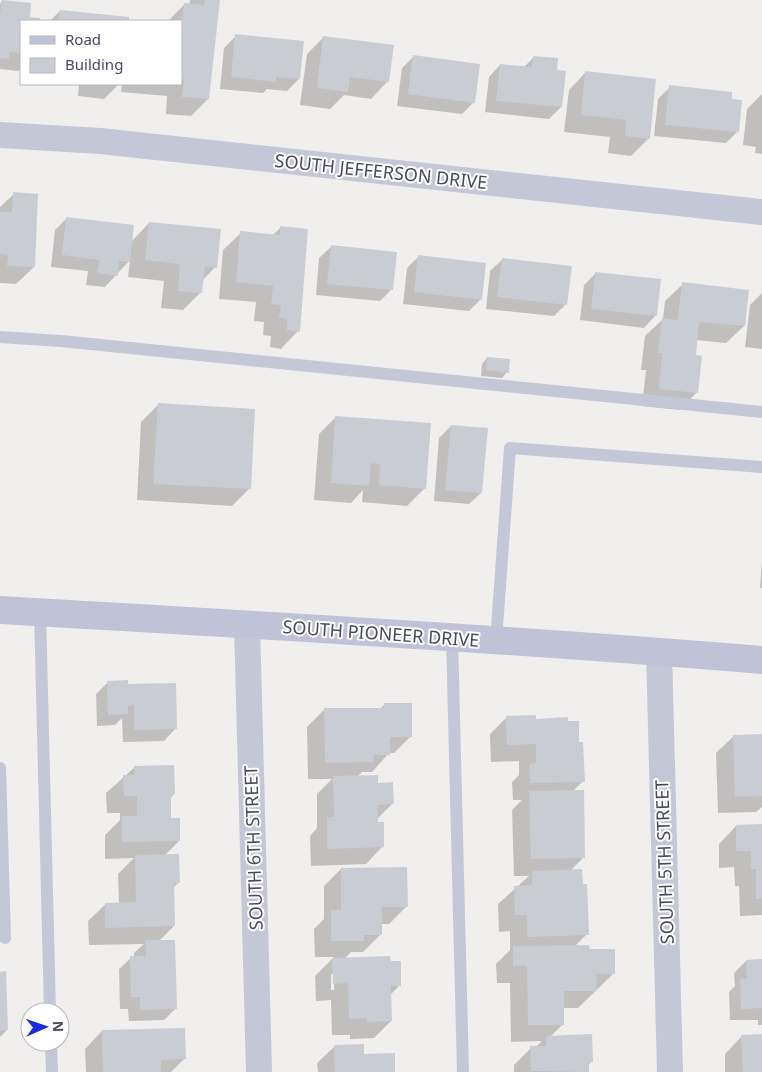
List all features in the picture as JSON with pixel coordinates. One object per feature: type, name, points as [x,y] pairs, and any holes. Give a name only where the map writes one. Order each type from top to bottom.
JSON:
[{"type":"street","name":"SOUTH JEFFERSON DRIVE","points":[[0,135],[100,141],[762,212]]},
{"type":"street","name":"SOUTH PIONEER DRIVE","points":[[0,610],[659,651],[762,660]]},
{"type":"street","name":"SOUTH 6TH STREET","points":[[247,625],[259,1072]]},
{"type":"street","name":"SOUTH 5TH STREET","points":[[659,651],[670,1072]]},
{"type":"lane","points":[[0,338],[61,341],[762,412]]},
{"type":"lane","points":[[496,641],[510,448],[762,467]]},
{"type":"lane","points":[[40,613],[50,1002]]},
{"type":"lane","points":[[452,638],[463,1072]]},
{"type":"lane","points":[[0,768],[5,938]]},
{"type":"lane","points":[[51,1052],[52,1072]]},
{"type":"building","points":[[2,0],[31,3],[30,17],[40,18],[40,20],[20,20],[20,53],[9,52],[9,59],[0,58],[0,14]]},
{"type":"building","points":[[205,0],[220,0],[209,99],[182,97],[184,79],[182,79],[182,20],[184,3],[204,5]]},
{"type":"building","points":[[60,10],[129,17],[129,20],[58,20]]},
{"type":"building","points":[[235,34],[304,41],[300,79],[276,77],[276,82],[231,77]]},
{"type":"building","points":[[323,36],[394,45],[389,82],[350,77],[348,92],[317,88]]},
{"type":"building","points":[[413,55],[480,64],[475,103],[408,94]]},
{"type":"building","points":[[533,56],[558,58],[557,70],[566,71],[562,107],[496,101],[500,64],[532,67]]},
{"type":"building","points":[[585,71],[656,79],[650,139],[625,136],[626,120],[581,115]]},
{"type":"building","points":[[669,85],[732,92],[732,99],[742,100],[739,132],[665,125]]},
{"type":"building","points":[[13,192],[38,194],[35,267],[7,266],[8,255],[0,254],[0,212],[12,212]]},
{"type":"building","points":[[66,217],[134,225],[130,262],[119,261],[118,276],[97,273],[99,260],[62,255]]},
{"type":"building","points":[[149,222],[221,229],[217,268],[205,267],[202,293],[178,291],[180,264],[145,260]]},
{"type":"building","points":[[280,226],[308,229],[300,332],[287,330],[287,319],[279,318],[281,305],[271,304],[273,286],[236,282],[240,231],[280,235]]},
{"type":"building","points":[[331,245],[397,252],[393,290],[327,284]]},
{"type":"building","points":[[418,255],[486,263],[482,300],[414,292]]},
{"type":"building","points":[[502,258],[572,266],[567,305],[497,297]]},
{"type":"building","points":[[595,272],[661,279],[657,316],[591,309]]},
{"type":"building","points":[[682,282],[749,290],[745,326],[699,322],[696,355],[702,356],[698,393],[659,389],[662,353],[658,353],[662,318],[678,320]]},
{"type":"building","points":[[487,357],[510,359],[509,373],[486,370]]},
{"type":"building","points":[[158,403],[255,409],[251,489],[153,484]]},
{"type":"building","points":[[335,416],[431,423],[426,489],[379,485],[380,464],[371,463],[369,486],[331,483]]},
{"type":"building","points":[[451,425],[488,428],[482,493],[445,490]]},
{"type":"building","points":[[128,680],[128,684],[176,683],[177,729],[134,730],[134,705],[128,706],[128,714],[108,715],[107,681]]},
{"type":"building","points":[[384,703],[412,703],[412,737],[390,737],[390,755],[374,755],[374,762],[325,763],[324,708],[384,708]]},
{"type":"building","points":[[536,715],[536,719],[568,717],[568,721],[579,721],[579,742],[583,742],[585,782],[530,783],[529,764],[536,763],[536,744],[507,745],[506,716]]},
{"type":"building","points":[[762,734],[762,796],[735,797],[733,735]]},
{"type":"building","points":[[174,765],[175,794],[171,795],[171,818],[180,818],[180,841],[122,842],[122,816],[137,816],[137,796],[124,796],[123,775],[134,775],[134,766]]},
{"type":"building","points":[[378,775],[378,783],[393,782],[394,804],[378,805],[378,822],[384,822],[384,847],[327,849],[327,817],[334,817],[333,776]]},
{"type":"building","points":[[584,790],[585,858],[531,859],[529,791]]},
{"type":"building","points":[[762,824],[762,899],[756,899],[756,869],[751,869],[751,851],[736,851],[736,825]]},
{"type":"building","points":[[179,854],[180,883],[174,883],[175,926],[105,928],[105,903],[136,902],[135,855]]},
{"type":"building","points":[[407,867],[408,907],[382,907],[382,935],[364,935],[364,941],[331,941],[331,910],[341,910],[341,868]]},
{"type":"building","points":[[582,869],[583,884],[587,884],[589,935],[527,937],[527,915],[515,915],[514,886],[532,885],[532,871]]},
{"type":"building","points":[[145,940],[175,940],[177,1009],[140,1010],[140,997],[131,997],[130,956],[146,956]]},
{"type":"building","points":[[589,945],[590,949],[615,949],[615,974],[596,974],[597,991],[564,991],[564,1025],[528,1025],[527,966],[513,966],[513,946]]},
{"type":"building","points":[[390,956],[391,961],[401,961],[401,986],[391,986],[392,1021],[367,1022],[367,1018],[349,1019],[348,983],[333,984],[332,958]]},
{"type":"building","points":[[762,959],[762,1008],[741,1009],[740,979],[747,979],[746,960]]},
{"type":"building","points":[[6,971],[8,1030],[0,1031],[0,972]]},
{"type":"building","points":[[185,1028],[186,1059],[161,1060],[161,1072],[103,1072],[102,1030]]},
{"type":"building","points":[[592,1034],[593,1062],[589,1063],[589,1072],[531,1071],[530,1046],[546,1046],[546,1036]]},
{"type":"building","points":[[762,1034],[762,1072],[743,1072],[741,1035]]},
{"type":"building","points":[[364,1044],[364,1054],[395,1053],[395,1072],[335,1072],[334,1045]]}]
